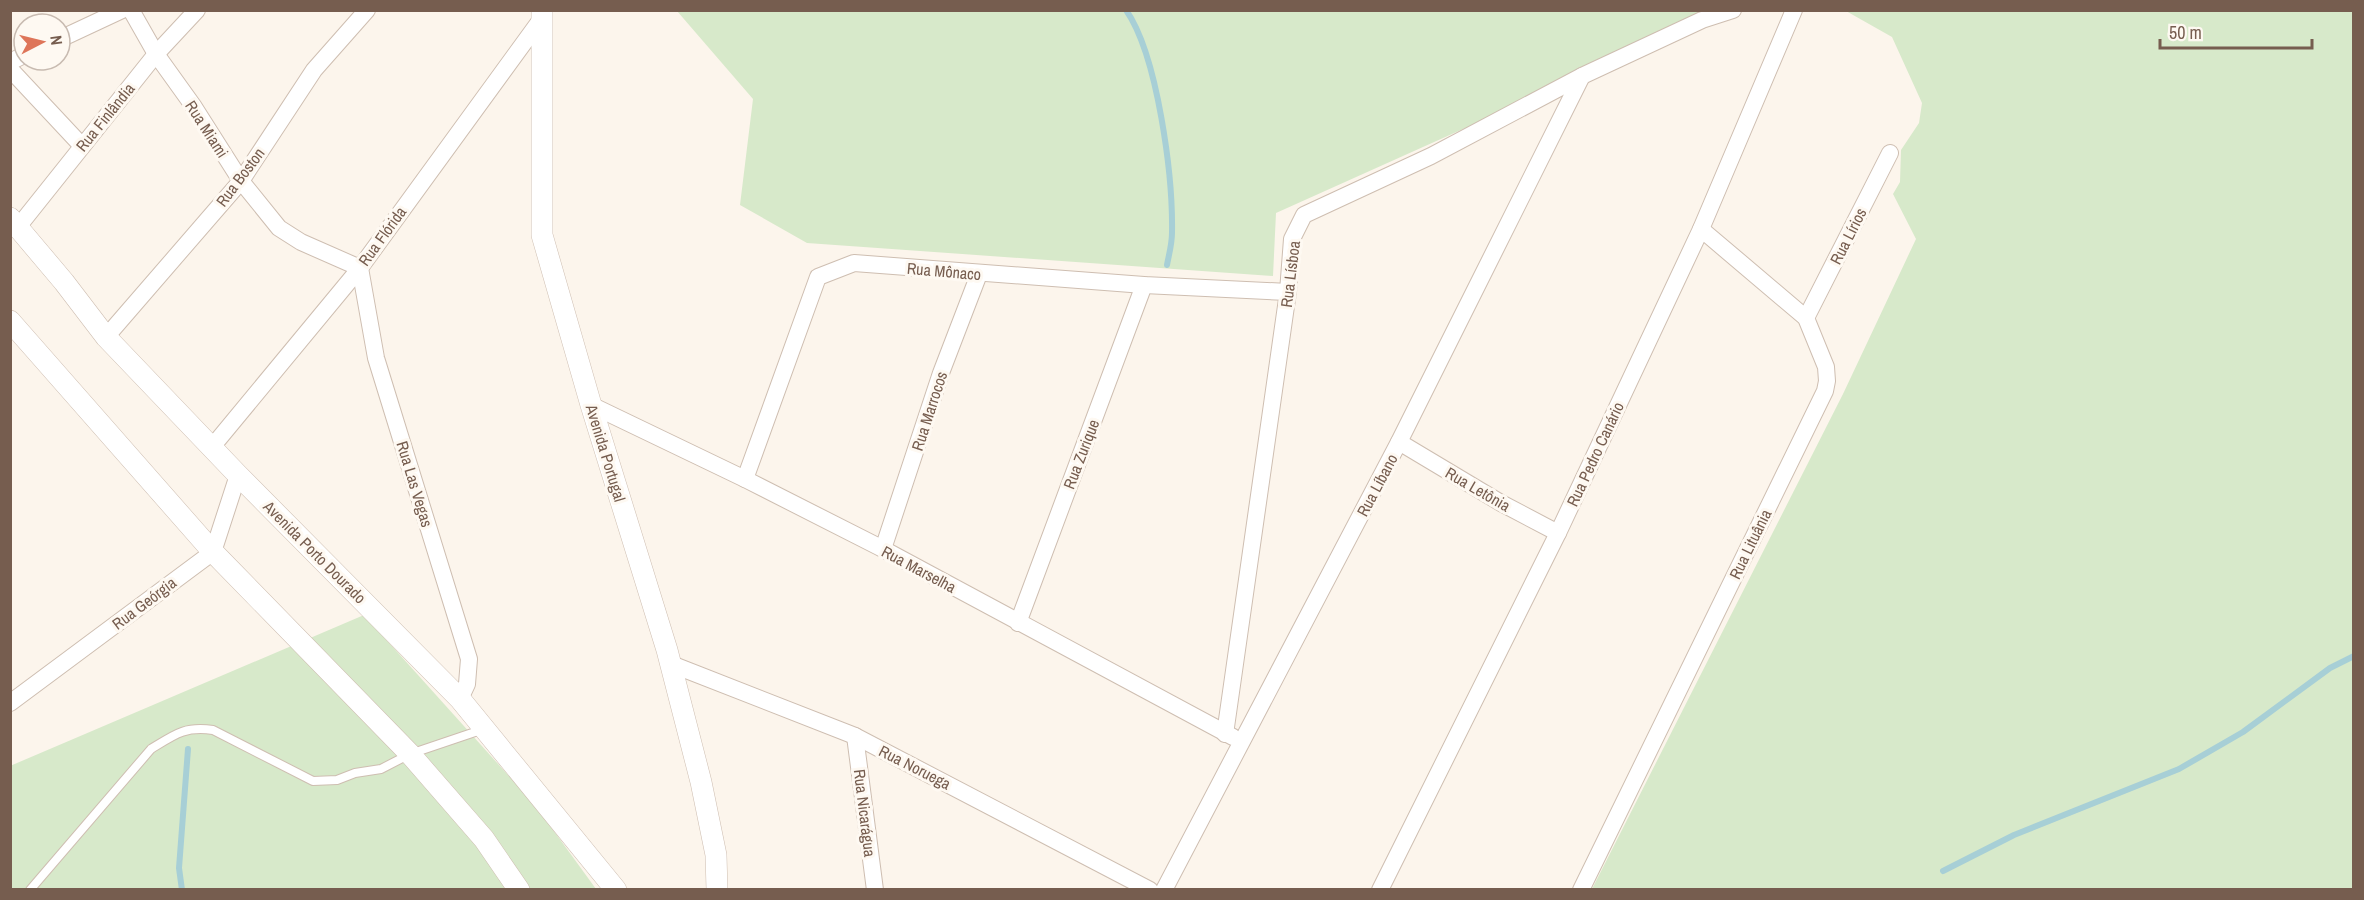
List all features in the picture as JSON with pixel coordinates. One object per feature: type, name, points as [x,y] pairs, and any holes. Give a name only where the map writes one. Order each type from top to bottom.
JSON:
[{"type":"street","points":[[72,33],[122,10]]},
{"type":"street","name":"Rua Miami","points":[[131,10],[156,54],[194,107],[241,181],[279,228],[301,242],[360,268]]},
{"type":"street","name":"Rua Finlândia","points":[[14,223],[82,146],[156,54],[197,10]]},
{"type":"street","name":"Rua Boston","points":[[106,337],[241,181],[314,70],[367,10]]},
{"type":"street","name":"Rua Lísboa","points":[[1225,734],[1288,292],[1292,239],[1304,215],[1431,156],[1582,76],[1702,20],[1733,10]]},
{"type":"street","name":"Rua Pedro Canário","points":[[1380,890],[1558,533],[1701,229],[1794,10]]},
{"type":"street","name":"Rua Flórida","points":[[212,447],[360,268],[542,14]]},
{"type":"street","name":"Avenida Portugal","points":[[542,14],[542,235],[591,405],[671,664],[701,782],[716,855],[717,890]]},
{"type":"street","points":[[10,69],[82,146]]},
{"type":"street","name":"Rua Líbano","points":[[1164,890],[1399,442],[1582,76]]},
{"type":"street","name":"Rua Lírios","points":[[1806,318],[1890,153]]},
{"type":"street","name":"Avenida Porto Dourado","points":[[14,223],[64,282],[106,337],[238,475],[460,699],[616,890]]},
{"type":"street","name":"Rua Lituânia","points":[[1581,890],[1825,391],[1827,381],[1826,367],[1806,318],[1701,229]]},
{"type":"street","name":"Rua Mônaco","points":[[745,479],[818,277],[854,263],[1144,285],[1288,292]]},
{"type":"street","name":"Rua Las Vegas","points":[[360,268],[376,358],[469,659],[467,684],[460,699]]},
{"type":"street","name":"Rua Marrocos","points":[[883,549],[940,373],[979,273]]},
{"type":"street","name":"Rua Zurique","points":[[1018,623],[1144,285]]},
{"type":"street","points":[[10,321],[213,552],[410,754],[484,839],[519,890]]},
{"type":"street","name":"Rua Marselha","points":[[591,405],[883,549],[1225,734],[1243,740]]},
{"type":"street","name":"Rua Letônia","points":[[1399,442],[1501,503],[1558,533]]},
{"type":"street","points":[[213,552],[238,475]]},
{"type":"street","name":"Rua Geórgia","points":[[10,703],[213,552]]},
{"type":"street","name":"Rua Noruega","points":[[671,664],[855,736],[1150,890]]},
{"type":"street","name":"Rua Nicarágua","points":[[855,736],[875,890]]},
{"type":"lane","points":[[30,890],[152,749],[177,732],[195,727],[213,730],[312,781],[337,780],[355,773],[381,769],[410,754],[485,729]]},
{"type":"green space","points":[[677,11],[1705,11],[1610,63],[1276,213],[1273,276],[807,243],[740,205],[753,99]]},
{"type":"green space","points":[[1846,11],[2353,11],[2353,889],[1592,889],[1843,394],[1916,239],[1893,194],[1900,182],[1901,150],[1919,123],[1922,103],[1892,37]]},
{"type":"green space","points":[[364,615],[535,805],[596,889],[11,889],[10,766]]},
{"type":"waterway","points":[[1126,10],[1147,56],[1161,118],[1172,209],[1172,237],[1167,265]]},
{"type":"waterway","points":[[1943,871],[2014,835],[2179,769],[2243,732],[2330,668],[2354,656]]},
{"type":"waterway","points":[[182,890],[179,868],[188,749]]}]
